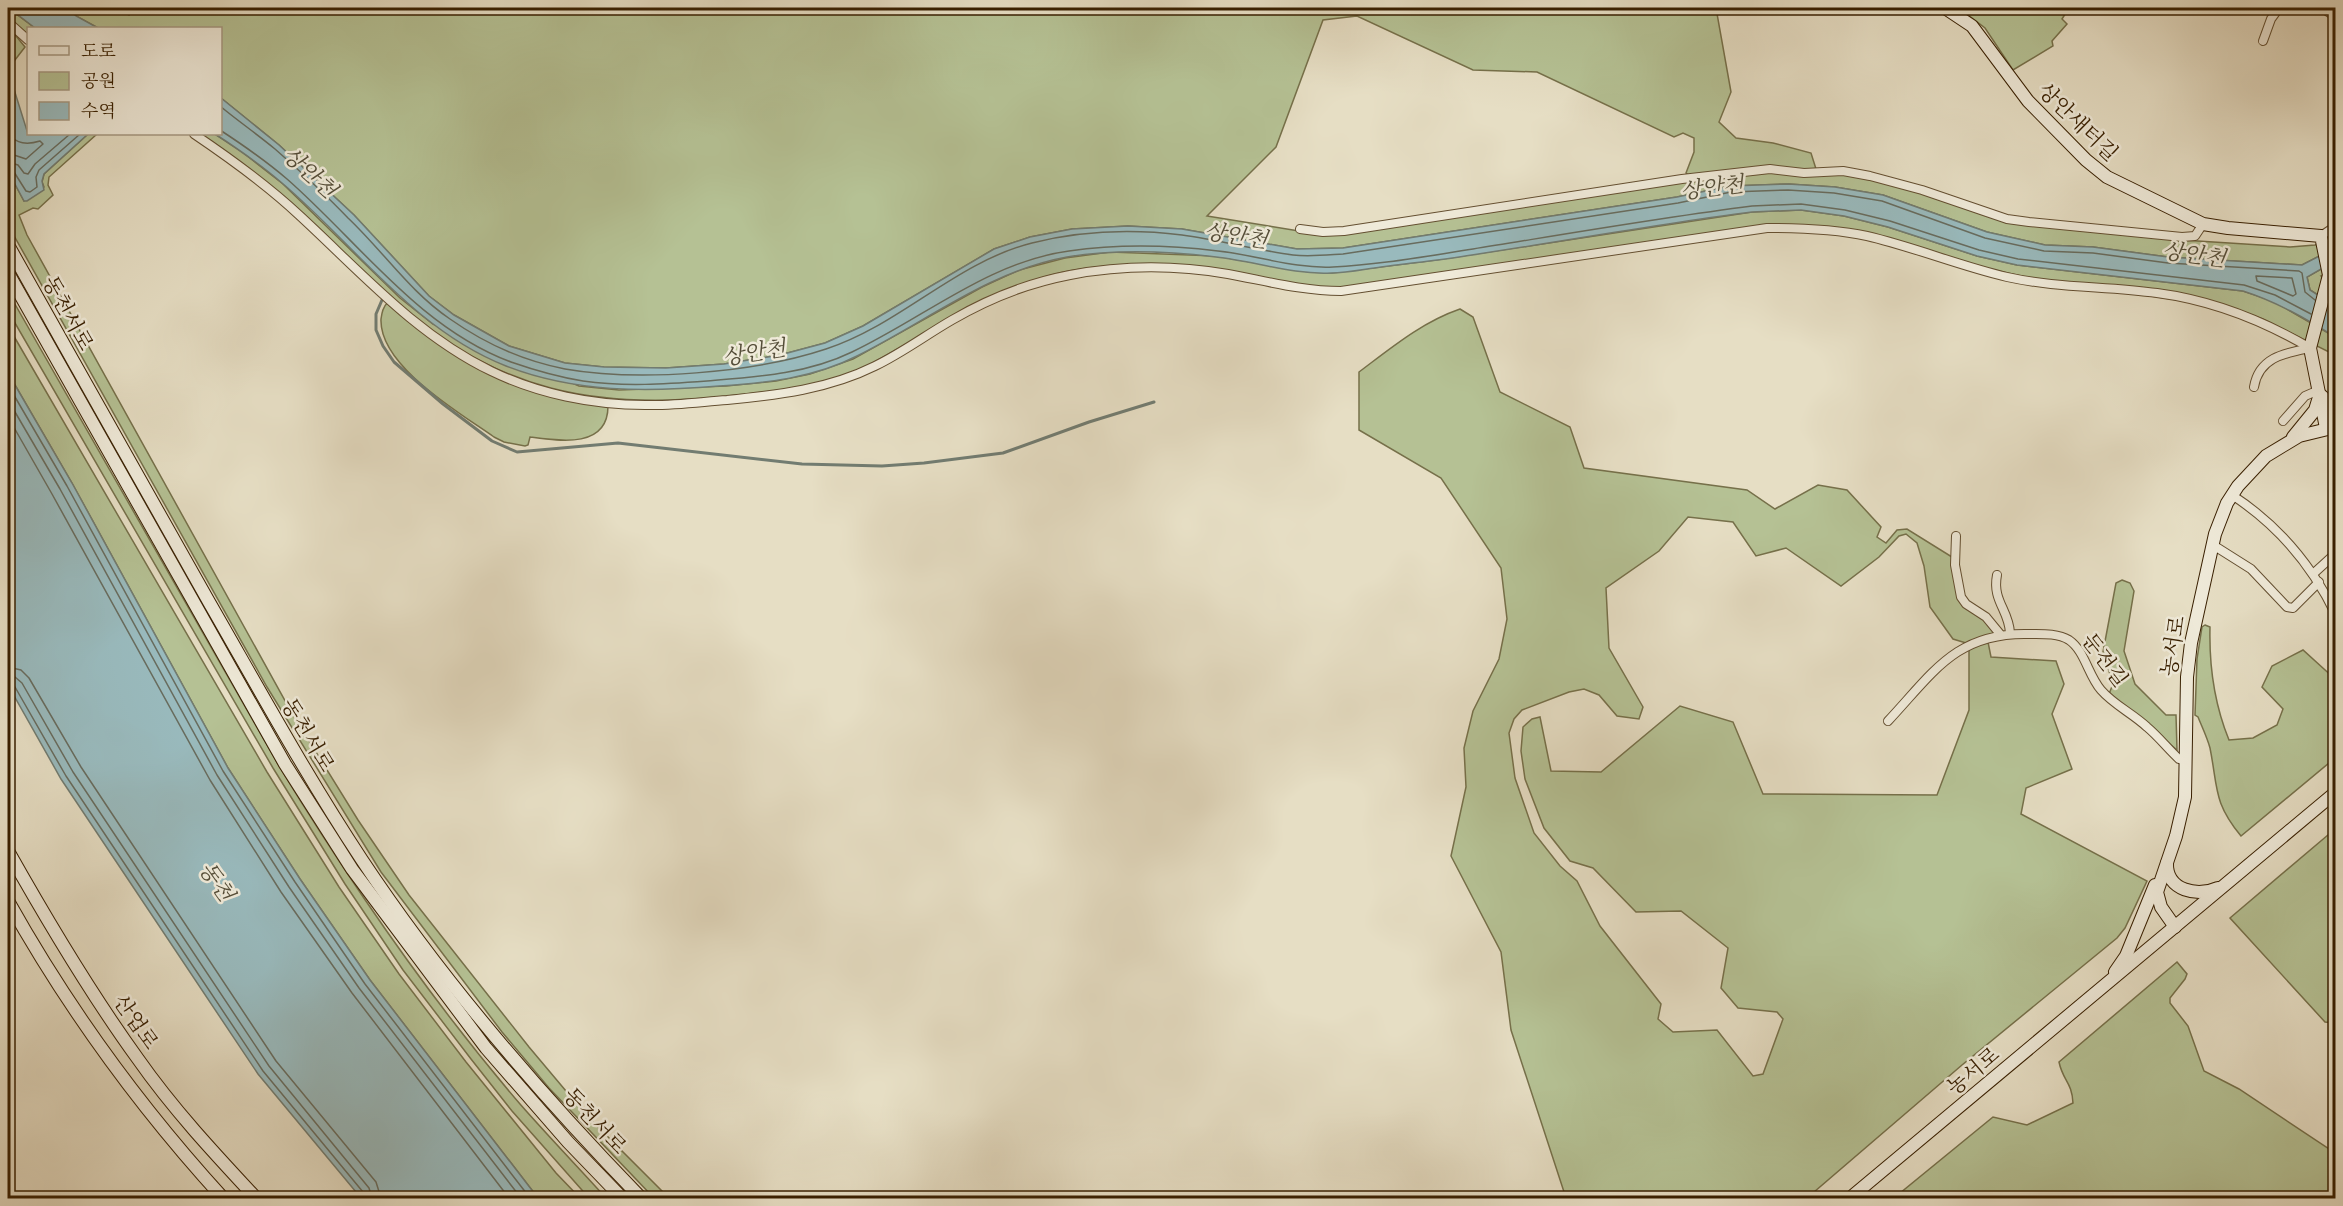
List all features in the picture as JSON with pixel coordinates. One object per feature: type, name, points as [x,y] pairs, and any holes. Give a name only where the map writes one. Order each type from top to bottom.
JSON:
[{"type":"main road","name":"상안새터길","points":[[1945,8],[1972,26],[2028,101],[2094,167],[2107,177],[2203,224],[2322,239]]},
{"type":"main road","points":[[2322,239],[2328,276],[2310,345],[2319,391],[2331,427]]},
{"type":"main road","name":"동천서로","points":[[8,245],[298,758],[363,862],[429,954],[497,1040],[577,1132],[641,1198]]},
{"type":"main road","name":"동천서로","points":[[8,273],[285,764],[352,869],[486,1048],[568,1142],[622,1198]]},
{"type":"main road","points":[[2319,391],[2326,403],[2336,411]]},
{"type":"main road","points":[[2287,442],[2315,410],[2319,391]]},
{"type":"main road","name":"농서로","points":[[2175,927],[2158,898],[2159,885],[2181,817],[2185,797],[2187,677],[2213,545],[2221,519],[2232,495],[2253,468],[2287,442],[2331,427]]},
{"type":"main road","name":"농서로","points":[[1850,1198],[2336,792]]},
{"type":"main road","name":"산업로","points":[[8,851],[48,922],[139,1061],[206,1144],[256,1198]]},
{"type":"main road","points":[[2167,862],[2166,869],[2170,879],[2184,889],[2206,893],[2227,883]]},
{"type":"main road","points":[[2100,991],[2126,956],[2140,919],[2167,862]]},
{"type":"main road","name":"산업로","points":[[8,901],[81,1020],[121,1077],[223,1198]]},
{"type":"street","points":[[2263,41],[2271,19],[2279,8]]},
{"type":"street","points":[[2322,8],[2336,17]]},
{"type":"street","points":[[8,22],[27,39]]},
{"type":"street","points":[[195,135],[240,165],[280,198],[404,313],[448,347],[493,372],[524,384],[562,395],[611,403],[670,405],[764,397],[813,387],[873,367],[954,319],[997,297],[1037,283],[1090,271],[1131,267],[1166,268],[1226,274],[1298,288],[1341,291],[1767,228],[1816,229],[1866,236],[1956,264],[2025,280],[2178,297],[2229,311],[2310,345]]},
{"type":"street","points":[[1300,229],[1323,232],[1344,231],[1682,179],[1764,169],[1804,173],[1843,171],[1870,176],[1922,190],[2007,219],[2028,222],[2182,237],[2196,236],[2203,224]]},
{"type":"street","points":[[2322,239],[2336,226]]},
{"type":"street","points":[[2254,387],[2258,374],[2276,356],[2310,345]]},
{"type":"street","points":[[2283,421],[2305,396],[2319,391]]},
{"type":"street","points":[[2232,495],[2270,522],[2316,578],[2336,615]]},
{"type":"street","points":[[1956,536],[1955,565],[1961,597],[2005,634],[2009,621],[1995,591],[1997,575]]},
{"type":"street","points":[[2213,545],[2251,569],[2287,606],[2293,608],[2336,553]]},
{"type":"street","name":"둔전길","points":[[1888,721],[1945,659],[1960,648],[2005,634],[2057,635],[2070,641],[2080,653],[2093,680],[2107,696],[2145,725],[2179,759],[2186,761]]},
{"type":"green space","points":[[8,8],[34,27],[27,27],[27,34],[8,18]]},
{"type":"green space","points":[[67,8],[117,8],[129,15],[136,8],[1716,8],[1731,92],[1719,122],[1736,138],[1773,143],[1811,153],[1816,169],[1803,171],[1767,166],[1690,176],[1686,173],[1694,152],[1694,138],[1683,133],[1674,137],[1537,72],[1473,70],[1357,16],[1323,20],[1276,147],[1207,216],[1334,235],[1721,175],[1770,171],[1804,176],[1843,173],[1889,183],[2017,223],[2182,240],[2290,247],[2315,245],[2335,238],[2335,248],[2302,265],[2168,257],[2093,247],[2045,245],[1987,232],[1883,195],[1835,187],[1789,184],[1730,186],[1677,197],[1343,248],[1297,249],[1182,229],[1128,226],[1072,229],[1030,237],[994,249],[863,326],[825,343],[780,355],[724,364],[666,368],[604,367],[565,363],[509,346],[454,315],[429,296],[354,215],[279,145],[222,99],[222,27],[96,27]]},
{"type":"green space","points":[[1959,8],[2069,8],[2062,19],[2067,24],[2052,41],[2053,46],[2013,70],[1985,28]]},
{"type":"green space","points":[[8,26],[25,47],[8,69]]},
{"type":"green space","points":[[87,135],[96,135],[49,177],[48,185],[53,195],[38,209],[33,208],[19,215],[27,235],[293,715],[358,820],[409,895],[529,1047],[587,1116],[669,1198],[654,1198],[549,1088],[502,1032],[381,872],[267,687],[8,225],[8,171],[24,201],[44,187],[42,182],[44,174]]},
{"type":"green space","points":[[200,135],[217,135],[283,184],[400,298],[433,324],[579,386],[619,390],[726,386],[776,381],[810,374],[853,359],[982,287],[1019,270],[1065,258],[1110,252],[1216,256],[1309,272],[1332,273],[1436,260],[1752,212],[1801,210],[1844,216],[1888,227],[1977,256],[2017,265],[2243,291],[2273,301],[2335,337],[2335,355],[2263,319],[2231,308],[2030,278],[1981,267],[1889,238],[1791,225],[1341,288],[1143,264],[1076,270],[1032,281],[923,335],[867,366],[831,379],[794,388],[717,397],[630,400],[589,396],[551,388],[513,376],[477,359],[440,337],[404,310],[304,215]]},
{"type":"green space","points":[[2335,261],[2335,269],[2321,276],[2335,287],[2335,306],[2310,290],[2307,277]]},
{"type":"green space","points":[[8,292],[279,766],[334,854],[454,1023],[520,1104],[606,1198],[589,1198],[512,1111],[403,970],[345,884],[273,768],[8,311]]},
{"type":"green space","points":[[388,302],[497,377],[608,406],[606,420],[600,430],[580,439],[554,440],[530,437],[528,445],[525,446],[504,442],[494,437],[424,387],[393,354],[384,337],[381,319]]},
{"type":"green space","points":[[1460,309],[1473,317],[1500,392],[1570,427],[1584,468],[1747,490],[1775,509],[1818,485],[1847,490],[1881,527],[1877,537],[1886,543],[1897,530],[1907,529],[1952,557],[1958,598],[1983,618],[1994,631],[1993,634],[1966,643],[1953,639],[1930,607],[1924,566],[1917,543],[1906,534],[1899,536],[1879,557],[1841,586],[1786,548],[1756,556],[1733,522],[1688,517],[1659,551],[1606,588],[1609,648],[1643,707],[1639,719],[1617,716],[1599,695],[1584,689],[1569,692],[1522,710],[1514,719],[1509,733],[1515,778],[1534,833],[1560,866],[1577,881],[1600,926],[1661,1004],[1658,1019],[1673,1032],[1717,1030],[1753,1076],[1763,1074],[1783,1019],[1777,1012],[1738,1008],[1721,988],[1728,948],[1681,911],[1636,912],[1593,868],[1570,861],[1544,828],[1525,779],[1521,751],[1523,727],[1532,719],[1540,717],[1551,771],[1601,772],[1680,706],[1733,722],[1763,794],[1937,795],[1969,710],[1969,648],[1988,642],[1991,657],[2056,661],[2064,684],[2052,714],[2072,769],[2026,788],[2021,814],[2147,881],[2125,928],[2117,938],[1962,1065],[1807,1198],[1566,1198],[1511,1030],[1501,952],[1451,856],[1466,787],[1464,748],[1473,711],[1499,659],[1507,619],[1501,568],[1441,478],[1359,430],[1359,372],[1420,328]]},
{"type":"green space","points":[[8,326],[267,772],[339,887],[399,974],[466,1062],[556,1173],[580,1198],[538,1198],[370,980],[300,879],[228,768],[72,483],[8,373]]},
{"type":"green space","points":[[2122,580],[2130,583],[2134,591],[2124,651],[2135,684],[2166,715],[2176,715],[2177,750],[2109,694],[2113,684],[2103,652],[2116,583]]},
{"type":"green space","points":[[2205,625],[2210,627],[2210,656],[2214,684],[2229,740],[2253,738],[2277,725],[2283,709],[2262,687],[2272,666],[2303,650],[2335,679],[2335,758],[2241,836],[2225,814],[2221,804],[2210,748],[2198,717],[2195,715],[2197,659],[2202,627]]},
{"type":"green space","points":[[2335,829],[2335,1023],[2325,1022],[2230,918]]},
{"type":"green space","points":[[2177,962],[2187,974],[2170,998],[2170,1003],[2188,1026],[2204,1071],[2239,1089],[2335,1153],[2335,1198],[1894,1198],[1993,1117],[2027,1125],[2073,1103],[2071,1090],[2059,1062]]},
{"type":"water","points":[[9,8],[67,8],[96,27],[34,27]]},
{"type":"water","points":[[8,84],[13,86],[27,135],[87,135],[44,174],[42,181],[44,190],[27,201],[24,201],[8,171]]},
{"type":"water","points":[[222,99],[279,145],[354,215],[429,296],[454,315],[509,346],[565,363],[604,367],[666,368],[724,364],[780,355],[825,343],[863,326],[994,249],[1030,237],[1072,229],[1128,226],[1182,229],[1297,249],[1343,248],[1677,197],[1730,186],[1788,184],[1835,187],[1883,195],[1987,232],[2045,245],[2093,247],[2168,257],[2302,265],[2335,248],[2335,261],[2307,277],[2310,290],[2335,306],[2335,337],[2291,311],[2243,291],[2017,265],[1977,256],[1888,227],[1844,216],[1801,210],[1752,212],[1461,257],[1337,273],[1302,272],[1230,259],[1179,253],[1085,254],[1038,264],[984,286],[883,343],[824,370],[754,383],[692,388],[638,389],[585,386],[532,375],[506,366],[442,331],[387,284],[309,207],[249,157],[216,135],[222,135]]},
{"type":"water","name":"동천","points":[[8,373],[72,483],[228,768],[300,879],[370,980],[538,1198],[361,1198],[258,1074],[61,779],[8,685]]},
{"type":"waterway","points":[[382,300],[376,314],[376,330],[394,362],[443,404],[492,441],[517,452],[618,443],[802,464],[882,466],[924,463],[1003,453],[1089,422],[1154,402]]},
{"type":"water label","name":"상안천","points":[[310,172]]},
{"type":"water label","name":"상안천","points":[[1712,187]]},
{"type":"water label","name":"상안천","points":[[1236,235]]},
{"type":"water label","name":"상안천","points":[[2194,254]]},
{"type":"water label","name":"상안천","points":[[754,352]]}]
